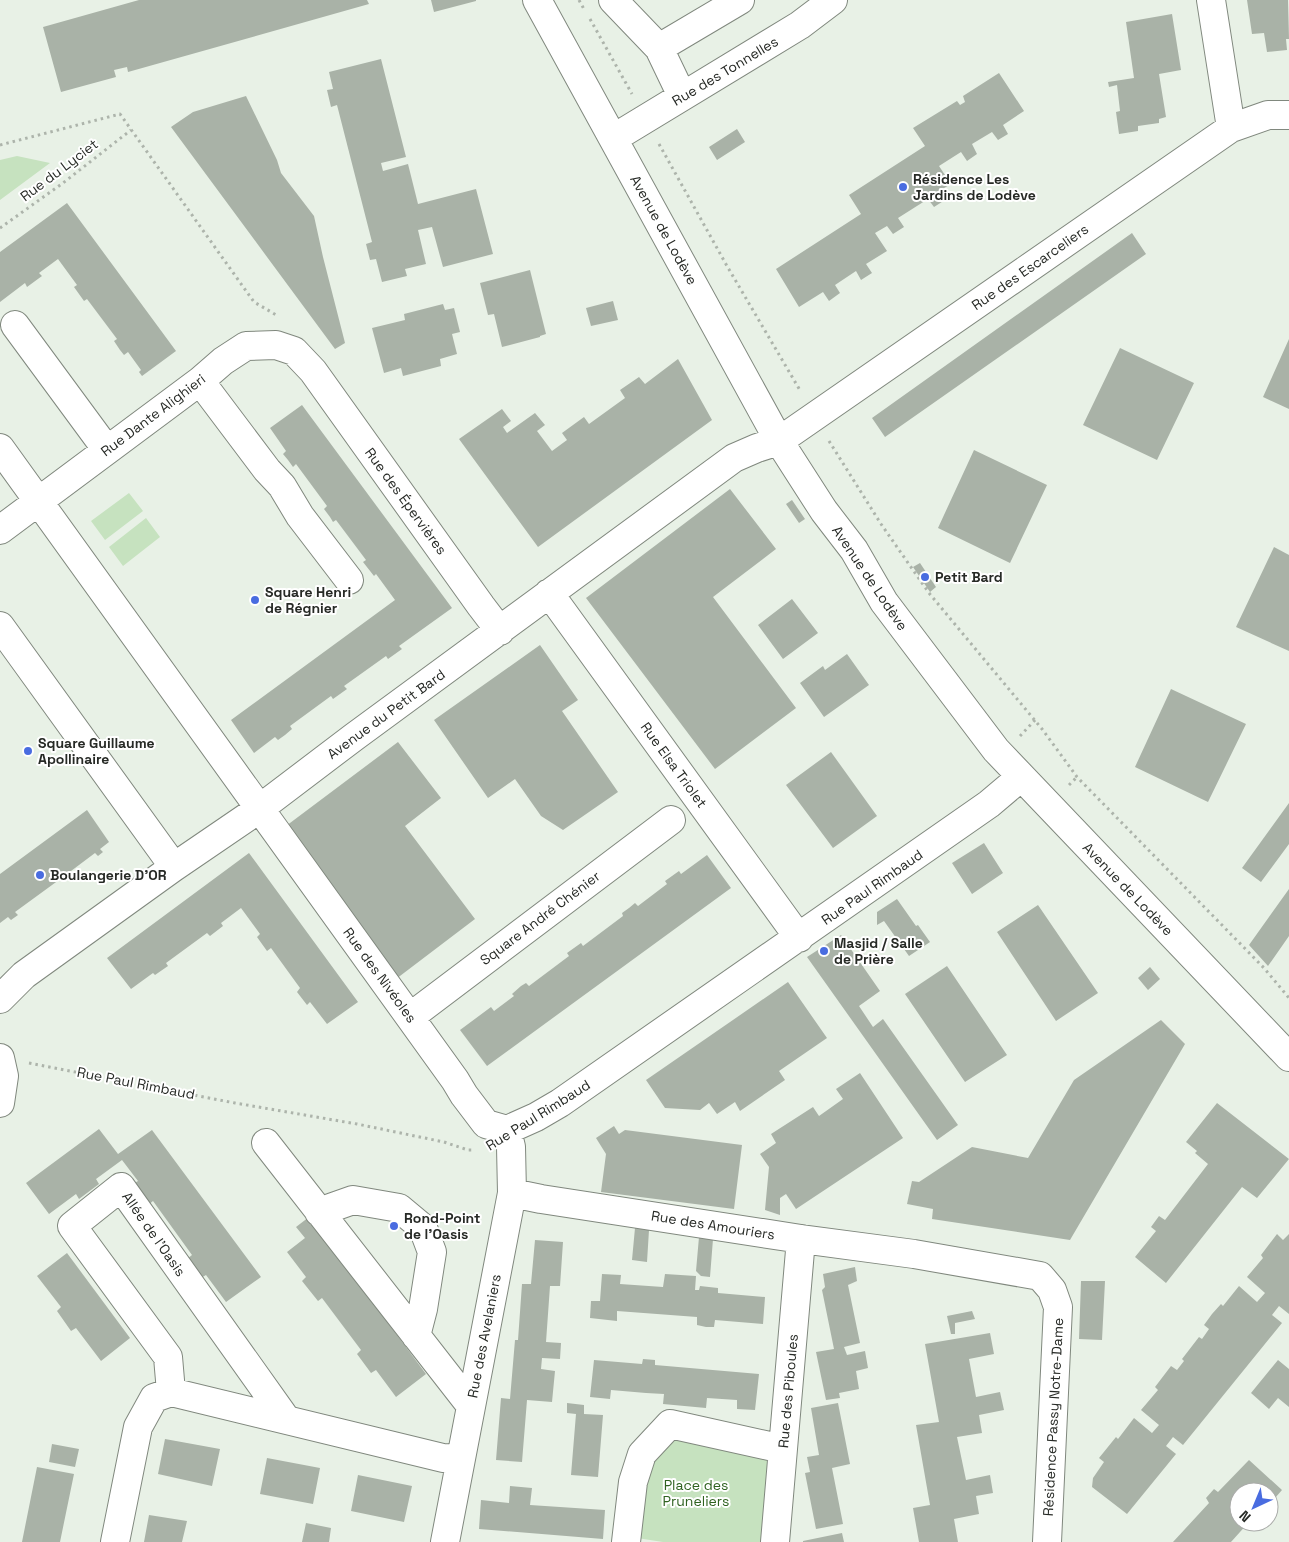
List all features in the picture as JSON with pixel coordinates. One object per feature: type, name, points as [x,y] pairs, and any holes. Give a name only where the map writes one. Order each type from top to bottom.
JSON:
[{"type":"street","name":"Avenue de Lodève","points":[[537,0],[780,441],[824,511],[854,550],[884,602],[982,732],[1021,777],[1289,1057]]},
{"type":"street","points":[[613,0],[659,48],[682,96]]},
{"type":"street","points":[[659,48],[740,0]]},
{"type":"street","name":"Rue des Tonnelles","points":[[614,138],[800,25],[833,0]]},
{"type":"street","points":[[1211,0],[1231,128]]},
{"type":"street","name":"Rue des Escarceliers","points":[[780,441],[1231,128],[1268,115],[1289,115]]},
{"type":"street","points":[[15,324],[107,450]]},
{"type":"street","name":"Rue Dante Alighieri","points":[[0,530],[200,381],[223,361],[246,346],[276,345],[294,351],[313,371]]},
{"type":"street","name":"Rue des Épervières","points":[[313,371],[500,630]]},
{"type":"street","points":[[200,381],[267,470],[282,486],[300,516],[349,580]]},
{"type":"street","name":"Avenue du Petit Bard","points":[[0,999],[24,975],[174,867],[259,809],[734,458],[780,441]]},
{"type":"street","points":[[0,448],[259,809]]},
{"type":"street","name":"Rue Elsa Triolet","points":[[549,593],[799,938]]},
{"type":"street","points":[[0,626],[174,867]]},
{"type":"street","name":"Rue Paul Rimbaud","points":[[507,1130],[536,1117],[560,1103],[990,804],[1021,777]]},
{"type":"street","name":"Rue des Nivéoles","points":[[259,809],[486,1124],[507,1130]]},
{"type":"street","name":"Square André Chénier","points":[[410,1017],[670,820]]},
{"type":"street","points":[[0,1104],[4,1076],[10,1059]]},
{"type":"street","name":"Rue des Avelaniers","points":[[445,1542],[512,1193],[511,1147],[507,1130]]},
{"type":"street","points":[[266,1143],[470,1406]]},
{"type":"street","name":"Allée de l'Oasis","points":[[171,1392],[168,1357],[72,1226],[120,1187],[286,1419]]},
{"type":"street","name":"Rue des Amouriers","points":[[512,1193],[801,1239],[914,1254]]},
{"type":"street","points":[[319,1212],[353,1200],[399,1208],[423,1228],[432,1252],[423,1308],[416,1336]]},
{"type":"street","name":"Rue des Piboules","points":[[775,1542],[801,1239]]},
{"type":"street","name":"Résidence Passy Notre-Dame","points":[[914,1254],[1040,1276],[1052,1290],[1058,1307],[1047,1542]]},
{"type":"street","points":[[115,1542],[138,1427],[154,1398],[171,1392],[443,1458],[460,1459]]},
{"type":"street","points":[[626,1542],[633,1482],[642,1454],[670,1424],[783,1449]]},
{"type":"path","points":[[579,0],[727,266],[815,416],[881,524],[929,593],[1042,729],[1077,777],[1264,968],[1289,998]]},
{"type":"path","name":"Rue du Lyciet","points":[[1,226],[63,183],[131,130]]},
{"type":"path","name":"Rue Paul Rimbaud","points":[[10,1059],[235,1103],[357,1124],[444,1142],[468,1150],[487,1150],[507,1130]]},
{"type":"green space","points":[[17,156],[50,163],[0,200],[0,160]]},
{"type":"green space","points":[[129,493],[143,511],[105,540],[91,521]]},
{"type":"green space","points":[[146,518],[160,537],[123,566],[109,547]]},
{"type":"green space","name":"Place des Pruneliers","points":[[678,1438],[772,1460],[765,1542],[663,1542],[637,1538],[652,1459]]},
{"type":"building","points":[[139,0],[367,0],[369,4],[128,72],[127,67],[114,70],[116,77],[61,92],[43,27]]},
{"type":"building","points":[[431,0],[476,0],[476,1],[434,12]]},
{"type":"building","points":[[1247,0],[1288,0],[1289,39],[1286,39],[1287,50],[1267,52],[1264,33],[1252,34]]},
{"type":"building","points":[[1172,14],[1181,70],[1159,74],[1166,117],[1159,119],[1159,123],[1138,126],[1138,131],[1119,134],[1116,112],[1120,111],[1117,85],[1109,87],[1108,82],[1134,78],[1126,22]]},
{"type":"building","points":[[381,59],[406,157],[381,163],[383,171],[408,164],[418,204],[476,189],[493,254],[443,267],[432,227],[418,230],[426,264],[405,269],[407,276],[382,282],[376,259],[370,260],[366,244],[372,242],[337,105],[331,107],[327,90],[333,89],[329,72]]},
{"type":"building","name":"Résidence Les Jardins de Lodève","points":[[999,73],[1024,111],[1003,125],[1008,134],[998,140],[992,132],[972,144],[977,154],[967,161],[961,152],[939,166],[951,184],[939,191],[945,200],[934,207],[928,199],[898,218],[904,227],[893,234],[887,226],[875,233],[887,251],[866,264],[872,273],[861,280],[856,271],[835,285],[840,293],[829,301],[823,292],[799,307],[776,269],[861,214],[849,195],[925,146],[913,128],[957,101],[960,105],[965,102],[963,96]]},
{"type":"building","points":[[246,96],[277,160],[281,173],[314,216],[345,343],[335,349],[171,127],[193,112]]},
{"type":"building","points":[[737,129],[745,142],[717,160],[709,147]]},
{"type":"building","points":[[67,203],[176,351],[142,376],[139,372],[141,370],[128,352],[124,355],[114,341],[117,339],[87,299],[84,301],[74,287],[77,285],[58,259],[39,273],[42,276],[27,287],[25,283],[0,302],[0,252]]},
{"type":"building","points":[[1132,233],[1146,254],[885,437],[872,418]]},
{"type":"building","points":[[530,270],[546,334],[502,347],[494,314],[488,315],[480,283]]},
{"type":"building","points":[[613,301],[618,320],[591,326],[586,308]]},
{"type":"building","points":[[443,304],[445,310],[454,308],[460,332],[452,334],[457,354],[440,359],[441,366],[403,376],[401,368],[384,373],[372,328],[405,320],[404,314]]},
{"type":"building","points":[[1289,339],[1289,409],[1263,397]]},
{"type":"building","points":[[1120,348],[1194,383],[1157,460],[1083,425]]},
{"type":"building","points":[[678,359],[712,420],[538,547],[459,439],[502,409],[511,421],[503,427],[507,433],[535,413],[545,425],[537,431],[552,451],[567,440],[562,433],[584,417],[589,424],[625,398],[620,390],[639,377],[645,384]]},
{"type":"building","points":[[302,405],[452,608],[399,646],[402,649],[388,659],[386,656],[344,686],[347,689],[333,699],[331,696],[290,726],[292,729],[285,735],[278,740],[275,737],[254,753],[231,720],[395,600],[376,574],[374,576],[363,562],[366,560],[336,520],[333,522],[324,509],[327,506],[296,464],[293,467],[283,454],[286,451],[270,428]]},
{"type":"building","points":[[974,450],[1047,485],[1010,563],[938,528]]},
{"type":"building","points":[[730,489],[776,549],[713,597],[796,708],[715,769],[586,598]]},
{"type":"building","points":[[792,500],[805,519],[799,523],[786,504]]},
{"type":"building","points":[[1274,547],[1289,555],[1289,651],[1236,627]]},
{"type":"building","name":"Petit Bard","points":[[920,563],[936,587],[930,592],[913,567]]},
{"type":"building","points":[[792,599],[818,633],[783,659],[758,625]]},
{"type":"building","points":[[540,645],[578,700],[562,711],[618,792],[563,830],[541,816],[515,779],[488,798],[434,720]]},
{"type":"building","points":[[847,654],[869,685],[824,717],[800,683],[823,666],[825,670]]},
{"type":"building","points":[[1171,689],[1246,724],[1208,802],[1135,767]]},
{"type":"building","points":[[398,742],[441,798],[405,826],[475,919],[396,979],[282,829]]},
{"type":"building","points":[[831,752],[877,816],[833,848],[786,785]]},
{"type":"building","points":[[1289,803],[1289,844],[1261,882],[1242,868]]},
{"type":"building","points":[[87,810],[109,842],[100,849],[103,852],[98,856],[95,853],[71,871],[73,875],[65,880],[63,877],[15,912],[18,915],[11,920],[8,917],[0,923],[0,874]]},
{"type":"building","points":[[984,843],[1003,873],[972,894],[952,863]]},
{"type":"building","points":[[249,853],[358,1002],[327,1024],[310,1002],[307,1005],[297,992],[300,988],[271,948],[267,951],[257,937],[260,934],[241,908],[221,923],[223,926],[210,936],[207,933],[166,963],[168,966],[155,975],[153,973],[131,989],[107,958]]},
{"type":"building","points":[[707,855],[731,888],[487,1066],[460,1030],[491,1007],[494,1011],[514,996],[512,994],[521,986],[526,983],[529,986],[569,956],[567,953],[581,943],[583,946],[623,916],[622,913],[635,903],[638,906],[667,884],[665,881],[679,871],[681,874]]},
{"type":"building","points":[[1289,889],[1289,936],[1268,966],[1249,945]]},
{"type":"building","points":[[897,899],[930,942],[909,956],[884,921],[877,925],[877,912]]},
{"type":"building","points":[[1038,905],[1098,993],[1056,1021],[997,932]]},
{"type":"building","points":[[841,935],[880,991],[859,1006],[873,1027],[883,1019],[958,1125],[937,1140],[807,957]]},
{"type":"building","points":[[947,966],[1007,1055],[965,1082],[905,994]]},
{"type":"building","points":[[1150,967],[1160,979],[1148,990],[1138,978]]},
{"type":"building","points":[[788,982],[827,1038],[779,1071],[785,1080],[740,1111],[735,1102],[717,1114],[709,1103],[700,1110],[665,1108],[646,1080]]},
{"type":"building","points":[[1161,1020],[1185,1044],[1070,1240],[932,1219],[933,1209],[907,1204],[912,1181],[919,1182],[972,1147],[1028,1158],[1074,1080]]},
{"type":"building","points":[[860,1073],[903,1138],[796,1209],[786,1194],[780,1198],[780,1215],[765,1210],[769,1167],[760,1154],[776,1143],[771,1134],[813,1107],[819,1116],[843,1099],[836,1089]]},
{"type":"building","points":[[1217,1103],[1289,1159],[1257,1198],[1242,1187],[1166,1283],[1135,1257],[1156,1231],[1151,1227],[1159,1216],[1165,1220],[1208,1164],[1186,1142]]},
{"type":"building","points":[[614,1126],[619,1134],[625,1130],[742,1145],[734,1209],[601,1192],[606,1154],[596,1138]]},
{"type":"building","points":[[99,1129],[118,1154],[152,1130],[261,1277],[226,1302],[206,1275],[201,1278],[187,1259],[192,1255],[153,1201],[148,1205],[133,1184],[138,1181],[122,1160],[96,1179],[99,1184],[79,1199],[76,1194],[49,1214],[26,1183]]},
{"type":"building","points":[[309,1217],[426,1374],[396,1397],[376,1370],[371,1373],[357,1354],[361,1350],[322,1298],[318,1301],[302,1281],[306,1277],[287,1252],[305,1238],[296,1227]]},
{"type":"building","points":[[635,1228],[649,1230],[647,1262],[632,1260]]},
{"type":"building","points":[[1277,1234],[1283,1240],[1289,1234],[1289,1314],[1279,1306],[1272,1315],[1282,1323],[1183,1445],[1173,1437],[1166,1446],[1176,1454],[1127,1514],[1092,1487],[1093,1478],[1104,1462],[1099,1458],[1116,1437],[1118,1439],[1134,1418],[1152,1433],[1159,1425],[1141,1410],[1158,1390],[1155,1387],[1171,1366],[1177,1370],[1184,1361],[1182,1359],[1199,1337],[1202,1339],[1209,1329],[1204,1325],[1239,1286],[1257,1302],[1265,1293],[1247,1277],[1263,1258],[1261,1255]]},
{"type":"building","points":[[699,1237],[713,1239],[710,1277],[701,1276],[696,1271]]},
{"type":"building","points":[[535,1240],[563,1242],[560,1286],[550,1286],[546,1342],[561,1343],[560,1359],[542,1358],[541,1369],[555,1371],[552,1402],[527,1400],[522,1462],[496,1460],[501,1398],[510,1399],[515,1340],[518,1340],[522,1284],[531,1284]]},
{"type":"building","points":[[67,1253],[130,1338],[101,1361],[76,1328],[71,1331],[57,1311],[61,1307],[37,1276]]},
{"type":"building","points":[[855,1267],[857,1281],[848,1285],[860,1343],[844,1347],[847,1355],[865,1351],[868,1368],[856,1371],[859,1389],[839,1393],[840,1398],[826,1400],[816,1352],[834,1349],[822,1290],[825,1287],[823,1274]]},
{"type":"building","points":[[602,1274],[621,1275],[620,1284],[663,1287],[665,1274],[696,1276],[695,1290],[699,1290],[700,1286],[718,1288],[718,1293],[765,1297],[763,1324],[715,1320],[714,1327],[706,1327],[697,1325],[697,1317],[617,1311],[617,1321],[590,1318],[591,1301],[600,1301]]},
{"type":"building","points":[[1081,1281],[1105,1281],[1102,1340],[1079,1339]]},
{"type":"building","points":[[972,1311],[975,1319],[955,1323],[955,1334],[951,1334],[947,1316]]},
{"type":"building","points":[[990,1333],[994,1354],[969,1359],[976,1397],[1000,1392],[1004,1410],[979,1415],[982,1433],[957,1437],[966,1480],[990,1475],[993,1493],[976,1496],[979,1514],[954,1519],[958,1542],[919,1542],[913,1508],[930,1505],[916,1425],[939,1422],[925,1344]]},
{"type":"building","points":[[643,1359],[655,1360],[655,1365],[759,1374],[755,1410],[737,1409],[737,1400],[707,1398],[706,1408],[663,1404],[664,1394],[611,1390],[610,1399],[590,1397],[594,1360],[642,1364]]},
{"type":"building","points":[[1278,1360],[1289,1369],[1289,1407],[1278,1398],[1269,1409],[1251,1393]]},
{"type":"building","points":[[567,1403],[584,1405],[584,1414],[603,1415],[598,1477],[571,1475],[576,1414],[567,1413]]},
{"type":"building","points":[[838,1403],[850,1464],[832,1468],[843,1524],[816,1529],[805,1473],[810,1472],[807,1457],[819,1455],[811,1408]]},
{"type":"building","points":[[165,1439],[220,1449],[212,1486],[158,1474]]},
{"type":"building","points":[[52,1444],[79,1449],[75,1467],[49,1462]]},
{"type":"building","points":[[267,1458],[320,1468],[313,1504],[260,1494]]},
{"type":"building","points":[[1249,1460],[1273,1482],[1229,1482],[1229,1532],[1240,1532],[1231,1542],[1173,1542],[1209,1503],[1206,1498],[1214,1489],[1218,1492]]},
{"type":"building","points":[[37,1467],[74,1474],[60,1542],[22,1542]]},
{"type":"building","points":[[358,1475],[412,1486],[404,1522],[351,1511]]},
{"type":"building","points":[[510,1486],[532,1488],[530,1505],[605,1510],[603,1539],[479,1529],[481,1500],[509,1503]]},
{"type":"building","points":[[149,1515],[187,1521],[182,1542],[144,1542]]},
{"type":"building","points":[[306,1523],[331,1528],[329,1542],[302,1542]]},
{"type":"building","points":[[842,1533],[844,1542],[803,1542],[803,1541]]},
{"type":"place","name":"Résidence Les Jardins de Lodève","points":[[903,187]]},
{"type":"place","name":"Petit Bard","points":[[925,577]]},
{"type":"place","name":"Square Henri de Régnier","points":[[255,600]]},
{"type":"place","name":"Square Guillaume Apollinaire","points":[[28,751]]},
{"type":"place","name":"Boulangerie D'OR","points":[[40,875]]},
{"type":"place","name":"Masjid / Salle de Prière","points":[[824,951]]},
{"type":"place","name":"Rond-Point de l'Oasis","points":[[394,1226]]}]
